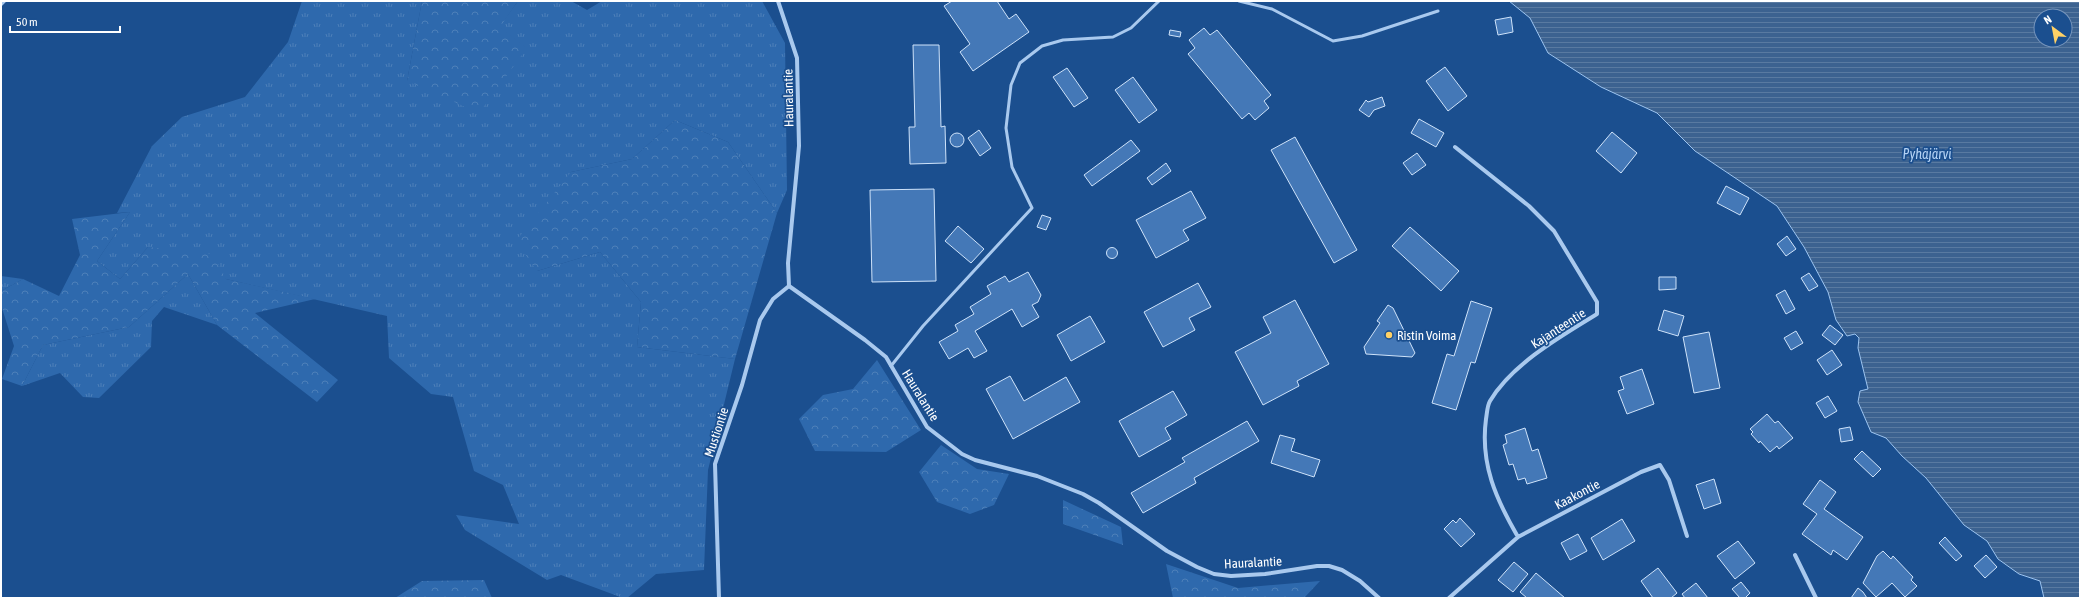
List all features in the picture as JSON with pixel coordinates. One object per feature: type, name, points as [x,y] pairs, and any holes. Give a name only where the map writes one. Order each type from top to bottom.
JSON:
[{"type":"street","points":[[1,4],[4,1]]},
{"type":"street","name":"Hauralantie","points":[[778,1],[797,58],[799,146],[788,263],[789,286],[866,340],[886,357],[927,427],[962,454],[976,460],[1037,476],[1083,494],[1099,503],[1167,552],[1214,574],[1231,576],[1265,574],[1317,566],[1330,566],[1342,570],[1360,581],[1379,598]]},
{"type":"street","name":"Kajanteentie","points":[[1455,147],[1529,206],[1554,231],[1597,302],[1598,308],[1597,314],[1542,348],[1510,376],[1489,402],[1484,438],[1488,476],[1518,537]]},
{"type":"street","name":"Mustiontie","points":[[719,598],[715,464],[742,385],[760,320],[772,299],[789,286]]},
{"type":"street","name":"Kaakontie","points":[[1449,598],[1518,537],[1641,472],[1660,465],[1669,480],[1687,536]]},
{"type":"street","points":[[1795,555],[1816,598]]},
{"type":"lane","points":[[891,366],[923,326],[1032,208],[1012,167],[1006,128],[1011,85],[1020,63],[1042,46],[1064,40],[1113,37],[1131,28],[1159,1]]},
{"type":"lane","points":[[1239,1],[1272,9],[1333,41],[1362,36],[1438,11]]},
{"type":"green space","points":[[302,1],[422,1],[407,81],[526,48],[499,27],[518,1],[571,1],[587,10],[602,1],[762,1],[785,43],[787,190],[777,213],[728,142],[675,120],[632,159],[571,172],[537,271],[600,252],[641,302],[637,347],[735,359],[708,470],[704,570],[656,574],[627,598],[623,598],[561,575],[547,580],[465,530],[456,515],[519,524],[503,485],[474,471],[453,397],[431,394],[389,358],[387,316],[226,279],[148,247],[120,279],[97,261],[130,212],[117,213],[152,146],[182,117],[245,97],[288,42]]},
{"type":"green space","points":[[422,1],[518,1],[500,27],[527,48],[479,113],[407,81]]},
{"type":"green space","points":[[675,120],[728,142],[777,213],[735,359],[637,347],[641,302],[600,252],[537,271],[516,241],[571,172],[632,159]]},
{"type":"green space","points":[[130,212],[97,261],[120,279],[148,247],[213,254],[226,279],[315,299],[255,313],[338,380],[317,402],[217,325],[188,274],[129,327],[43,345],[22,386],[2,379],[14,346],[1,305],[1,291],[23,279],[59,296],[80,255],[72,219]]},
{"type":"green space","points":[[188,274],[217,325],[164,307],[152,321],[151,347],[99,398],[83,397],[60,373],[22,386],[43,345],[129,327]]},
{"type":"green space","points":[[1,276],[23,279],[1,291]]},
{"type":"green space","points":[[877,360],[921,430],[886,452],[815,451],[799,419],[823,395],[853,389]]},
{"type":"green space","points":[[941,445],[977,469],[1009,474],[994,505],[970,514],[937,502],[919,472]]},
{"type":"green space","points":[[1063,500],[1121,527],[1123,545],[1063,524]]},
{"type":"green space","points":[[1166,564],[1238,588],[1320,581],[1304,598],[1173,598]]},
{"type":"green space","points":[[484,580],[492,598],[395,598],[422,581]]},
{"type":"water","name":"Pyhäjärvi","points":[[1509,1],[2080,1],[2080,598],[2044,598],[2040,581],[2019,574],[1998,559],[1987,541],[1964,525],[1926,478],[1902,456],[1886,438],[1871,432],[1858,402],[1860,391],[1868,389],[1858,348],[1859,338],[1855,334],[1847,336],[1836,320],[1828,292],[1804,247],[1777,206],[1695,151],[1657,113],[1601,87],[1548,53],[1530,18]]},
{"type":"building","points":[[952,1],[997,1],[1009,19],[1016,14],[1029,32],[973,71],[960,52],[970,44],[944,6]]},
{"type":"building","points":[[1511,17],[1513,32],[1498,35],[1495,20]]},
{"type":"building","points":[[1204,28],[1210,35],[1217,30],[1271,95],[1264,101],[1269,108],[1255,120],[1249,113],[1242,119],[1188,54],[1195,48],[1189,40]]},
{"type":"building","points":[[1170,30],[1181,32],[1180,37],[1169,35]]},
{"type":"building","points":[[913,45],[939,45],[941,127],[945,126],[946,163],[910,164],[909,127],[915,127]]},
{"type":"building","points":[[1445,67],[1467,96],[1448,111],[1426,81]]},
{"type":"building","points":[[1067,68],[1088,98],[1074,107],[1053,77]]},
{"type":"building","points":[[1133,77],[1157,110],[1139,123],[1115,90]]},
{"type":"building","points":[[1382,97],[1385,106],[1374,110],[1369,117],[1359,110],[1366,100],[1368,102]]},
{"type":"building","points":[[1419,119],[1444,133],[1436,147],[1411,133]]},
{"type":"building","points":[[979,130],[991,148],[980,156],[968,138]]},
{"type":"building","points":[[1612,132],[1637,153],[1621,173],[1596,151]]},
{"type":"building","points":[[954,133],[960,133],[964,137],[964,143],[960,147],[954,147],[950,143],[950,137]]},
{"type":"building","points":[[1295,137],[1357,250],[1334,263],[1271,150]]},
{"type":"building","points":[[1131,140],[1140,151],[1092,186],[1084,175]]},
{"type":"building","points":[[1417,153],[1426,165],[1412,175],[1403,163]]},
{"type":"building","points":[[1166,163],[1171,171],[1152,185],[1147,178]]},
{"type":"building","points":[[1726,186],[1749,198],[1740,215],[1717,203]]},
{"type":"building","points":[[934,189],[936,281],[872,282],[870,190]]},
{"type":"building","points":[[1191,191],[1206,218],[1183,230],[1189,240],[1156,258],[1136,220]]},
{"type":"building","points":[[1042,215],[1051,218],[1046,230],[1037,227]]},
{"type":"building","points":[[958,226],[984,249],[971,263],[945,241]]},
{"type":"building","points":[[1410,227],[1459,271],[1441,291],[1392,246]]},
{"type":"building","points":[[1787,236],[1796,249],[1786,256],[1777,244]]},
{"type":"building","points":[[1112,247],[1116,249],[1118,253],[1116,257],[1112,259],[1108,257],[1106,253],[1108,249]]},
{"type":"building","points":[[1028,272],[1041,295],[1038,302],[1032,305],[1039,317],[1022,327],[1012,309],[975,331],[987,351],[974,358],[968,348],[949,359],[939,342],[958,331],[955,325],[974,314],[970,307],[991,294],[987,286],[1005,276],[1009,282]]},
{"type":"building","points":[[1809,273],[1818,286],[1809,291],[1801,278]]},
{"type":"building","points":[[1659,277],[1676,277],[1676,289],[1659,290]]},
{"type":"building","points":[[1198,283],[1211,307],[1189,318],[1195,330],[1163,347],[1144,312]]},
{"type":"building","points":[[1785,290],[1795,309],[1786,314],[1776,295]]},
{"type":"building","points":[[1295,300],[1329,364],[1297,381],[1299,386],[1263,405],[1235,352],[1271,333],[1263,317]]},
{"type":"building","points":[[1471,301],[1492,308],[1475,363],[1471,362],[1456,410],[1432,403],[1447,354],[1454,356]]},
{"type":"building","name":"Ristin Voima","points":[[1388,305],[1393,308],[1415,353],[1412,357],[1366,354],[1364,347],[1380,323],[1377,321]]},
{"type":"building","points":[[1664,310],[1684,316],[1678,336],[1658,330]]},
{"type":"building","points":[[1090,316],[1105,342],[1071,361],[1057,335]]},
{"type":"building","points":[[1830,325],[1843,335],[1835,345],[1822,335]]},
{"type":"building","points":[[1796,331],[1803,343],[1791,350],[1784,338]]},
{"type":"building","points":[[1709,332],[1720,388],[1694,393],[1683,337]]},
{"type":"building","points":[[1832,350],[1842,365],[1827,375],[1817,360]]},
{"type":"building","points":[[1642,369],[1654,404],[1627,414],[1618,391],[1624,389],[1620,377]]},
{"type":"building","points":[[1010,376],[1024,401],[1066,377],[1080,402],[1013,439],[986,389]]},
{"type":"building","points":[[1173,391],[1187,415],[1165,428],[1171,439],[1139,457],[1119,421]]},
{"type":"building","points":[[1828,396],[1837,411],[1825,418],[1816,403]]},
{"type":"building","points":[[1767,414],[1775,423],[1778,421],[1793,438],[1779,449],[1777,446],[1770,452],[1751,434],[1753,432],[1750,429]]},
{"type":"building","points":[[1247,421],[1259,441],[1194,478],[1196,483],[1143,513],[1131,493],[1185,462],[1182,458]]},
{"type":"building","points":[[1850,427],[1853,440],[1841,442],[1839,429]]},
{"type":"building","points":[[1525,428],[1532,451],[1538,449],[1547,478],[1527,484],[1525,478],[1518,480],[1513,464],[1509,465],[1503,445],[1507,443],[1505,435]]},
{"type":"building","points":[[1280,435],[1295,439],[1291,451],[1320,460],[1314,477],[1271,463]]},
{"type":"building","points":[[1862,451],[1881,469],[1873,477],[1854,459]]},
{"type":"building","points":[[1714,479],[1721,503],[1704,509],[1696,485]]},
{"type":"building","points":[[1820,480],[1836,492],[1824,509],[1863,537],[1847,560],[1833,550],[1831,555],[1802,534],[1817,514],[1803,504]]},
{"type":"building","points":[[1460,518],[1475,534],[1461,547],[1444,529],[1453,520],[1456,523]]},
{"type":"building","points":[[1622,519],[1635,541],[1603,560],[1591,538]]},
{"type":"building","points":[[1578,534],[1587,551],[1570,560],[1561,543]]},
{"type":"building","points":[[1945,537],[1962,556],[1956,561],[1939,543]]},
{"type":"building","points":[[1738,541],[1755,563],[1735,579],[1717,556]]},
{"type":"building","points":[[1883,551],[1891,559],[1893,556],[1913,577],[1911,580],[1917,586],[1905,597],[1892,583],[1876,597],[1863,583],[1877,556]]},
{"type":"building","points":[[1986,555],[1997,567],[1985,578],[1974,566]]},
{"type":"building","points":[[1514,562],[1528,574],[1513,592],[1498,580]]},
{"type":"building","points":[[1658,568],[1677,593],[1671,598],[1653,598],[1641,581]]},
{"type":"building","points":[[1536,573],[1565,598],[1527,598],[1520,592]]},
{"type":"building","points":[[1741,582],[1750,593],[1745,598],[1740,598],[1732,589]]},
{"type":"building","points":[[1696,583],[1708,598],[1685,598],[1682,594]]},
{"type":"building","points":[[1858,588],[1863,592],[1867,598],[1851,598]]},
{"type":"place","name":"Ristin Voima","points":[[1389,335]]}]
